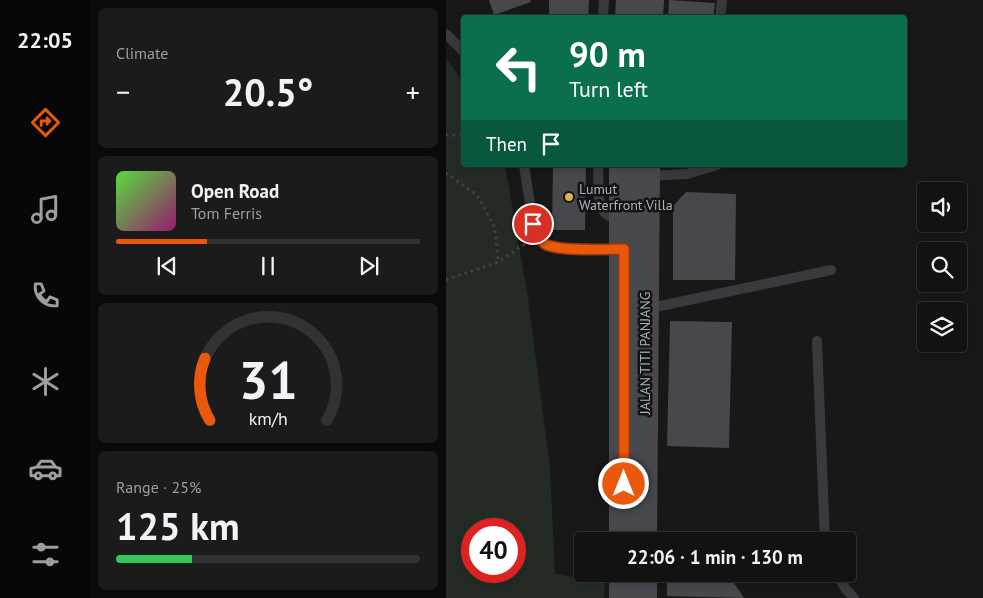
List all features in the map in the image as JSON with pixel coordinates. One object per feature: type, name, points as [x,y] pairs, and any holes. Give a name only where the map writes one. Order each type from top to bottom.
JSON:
[{"type":"street","points":[[629,15],[630,0]]},
{"type":"street","points":[[649,15],[650,0]]},
{"type":"street","name":"JALAN TITI PANJANG","points":[[638,169],[624,220],[624,249],[635,309],[643,532]]},
{"type":"street","name":"JALAN TITI PANJANG","points":[[623,532],[635,309],[638,169]]},
{"type":"street","points":[[623,582],[623,598]]},
{"type":"street","points":[[643,582],[643,598]]},
{"type":"lane","points":[[603,15],[604,0]]},
{"type":"lane","points":[[720,15],[722,0]]},
{"type":"lane","points":[[446,34],[461,49]]},
{"type":"lane","points":[[524,167],[533,224],[537,236],[545,244],[557,248],[624,249]]},
{"type":"lane","points":[[598,167],[600,204],[604,213],[610,217],[624,220]]},
{"type":"lane","points":[[638,169],[687,174],[710,167]]},
{"type":"lane","points":[[635,309],[831,270]]},
{"type":"lane","points":[[817,341],[825,532]]},
{"type":"lane","points":[[842,582],[854,598]]},
{"type":"path","points":[[446,135],[461,136]]},
{"type":"path","points":[[446,173],[477,195],[495,228],[498,262]]},
{"type":"path","points":[[446,280],[498,262],[537,236]]},
{"type":"shaded area","points":[[446,58],[461,79],[461,167],[505,167],[528,298],[550,468],[555,574],[574,577],[574,582],[605,582],[604,598],[446,598]]},
{"type":"building","points":[[489,0],[530,0],[531,2],[494,15]]},
{"type":"building","points":[[549,0],[589,0],[588,15],[549,15]]},
{"type":"building","points":[[669,0],[715,3],[713,15],[668,15]]},
{"type":"building","name":"Lumut Waterfront Villa","points":[[553,167],[586,167],[585,230],[552,230]]},
{"type":"building","points":[[686,192],[736,194],[735,280],[673,280],[673,206]]},
{"type":"building","points":[[670,321],[732,322],[729,448],[667,446]]},
{"type":"building","points":[[667,582],[733,582],[744,598],[667,596]]},
{"type":"place","name":"Lumut Waterfront Villa","points":[[569,197]]},
{"type":"route","points":[[533,224],[537,236],[545,244],[557,248],[624,249],[624,484]]}]
